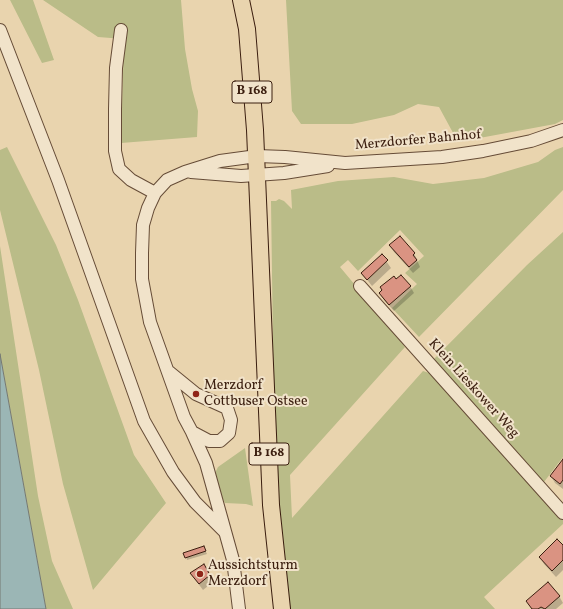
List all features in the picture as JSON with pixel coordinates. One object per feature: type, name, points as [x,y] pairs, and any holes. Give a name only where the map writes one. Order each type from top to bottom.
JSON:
[{"type":"main road","name":"B 168","points":[[241,0],[247,29],[257,156],[262,318],[271,505],[282,609]]},
{"type":"street","points":[[0,30],[58,180],[144,421],[173,472],[195,502],[227,534]]},
{"type":"street","points":[[121,30],[116,68],[115,151],[119,169],[131,180],[155,193]]},
{"type":"street","name":"Merzdorfer Bahnhof","points":[[345,163],[442,157],[483,151],[531,141],[563,130]]},
{"type":"street","points":[[239,609],[235,572],[227,534],[206,463],[184,417],[150,322],[142,279],[143,225],[148,208],[155,193],[167,180],[220,161],[257,156],[285,157],[345,163]]},
{"type":"street","points":[[186,172],[226,176],[258,175],[284,173],[345,163]]},
{"type":"street","name":"Klein Lieskower Weg","points":[[360,286],[563,513]]},
{"type":"street","points":[[169,372],[196,394],[227,408],[231,420],[229,433],[220,441],[209,441],[192,432]]},
{"type":"green space","points":[[10,0],[33,0],[54,60],[42,63]]},
{"type":"green space","points":[[43,0],[181,0],[185,49],[192,89],[198,111],[197,137],[121,143],[124,39],[98,37]]},
{"type":"green space","points":[[286,0],[563,0],[563,120],[555,124],[458,142],[439,107],[418,104],[394,115],[352,124],[301,124],[292,111]]},
{"type":"green space","points":[[7,147],[56,245],[78,300],[134,455],[166,503],[93,590],[63,484],[39,370],[0,210],[0,150]]},
{"type":"green space","points":[[563,147],[563,190],[419,337],[392,308],[417,284],[405,273],[424,256],[400,230],[358,271],[348,260],[340,267],[405,347],[290,475],[292,518],[423,371],[432,374],[563,518],[563,524],[484,597],[495,609],[289,609],[282,547],[274,421],[271,201],[276,201],[279,199],[284,201],[292,209],[291,190],[338,181],[394,177],[433,184],[484,178],[538,162],[555,150]]},
{"type":"green space","points":[[563,232],[563,457],[544,482],[540,482],[449,380],[434,359],[527,265]]},
{"type":"green space","points":[[0,246],[38,496],[52,561],[73,609],[46,609],[0,354]]},
{"type":"green space","points":[[245,448],[253,506],[246,504],[225,503],[216,487],[214,475],[218,467]]},
{"type":"water","points":[[0,354],[46,609],[0,609]]},
{"type":"building","points":[[400,236],[415,253],[413,255],[417,260],[409,267],[389,245]]},
{"type":"building","points":[[382,254],[388,260],[367,280],[361,273]]},
{"type":"building","points":[[401,275],[411,286],[389,305],[379,293],[382,290],[380,287],[394,276],[396,279]]},
{"type":"building","points":[[563,459],[563,480],[560,484],[550,476]]},
{"type":"building","points":[[557,539],[563,545],[563,560],[552,571],[539,557]]},
{"type":"building","points":[[204,546],[206,551],[185,558],[183,553]]},
{"type":"building","name":"Aussichtsturm Merzdorf","points":[[204,564],[210,575],[199,584],[190,573]]},
{"type":"building","points":[[548,582],[560,596],[545,609],[541,607],[538,609],[532,609],[526,601]]},
{"type":"place","name":"Merzdorf Cottbuser Ostsee","points":[[196,394]]},
{"type":"place","name":"Aussichtsturm Merzdorf","points":[[200,574]]}]
